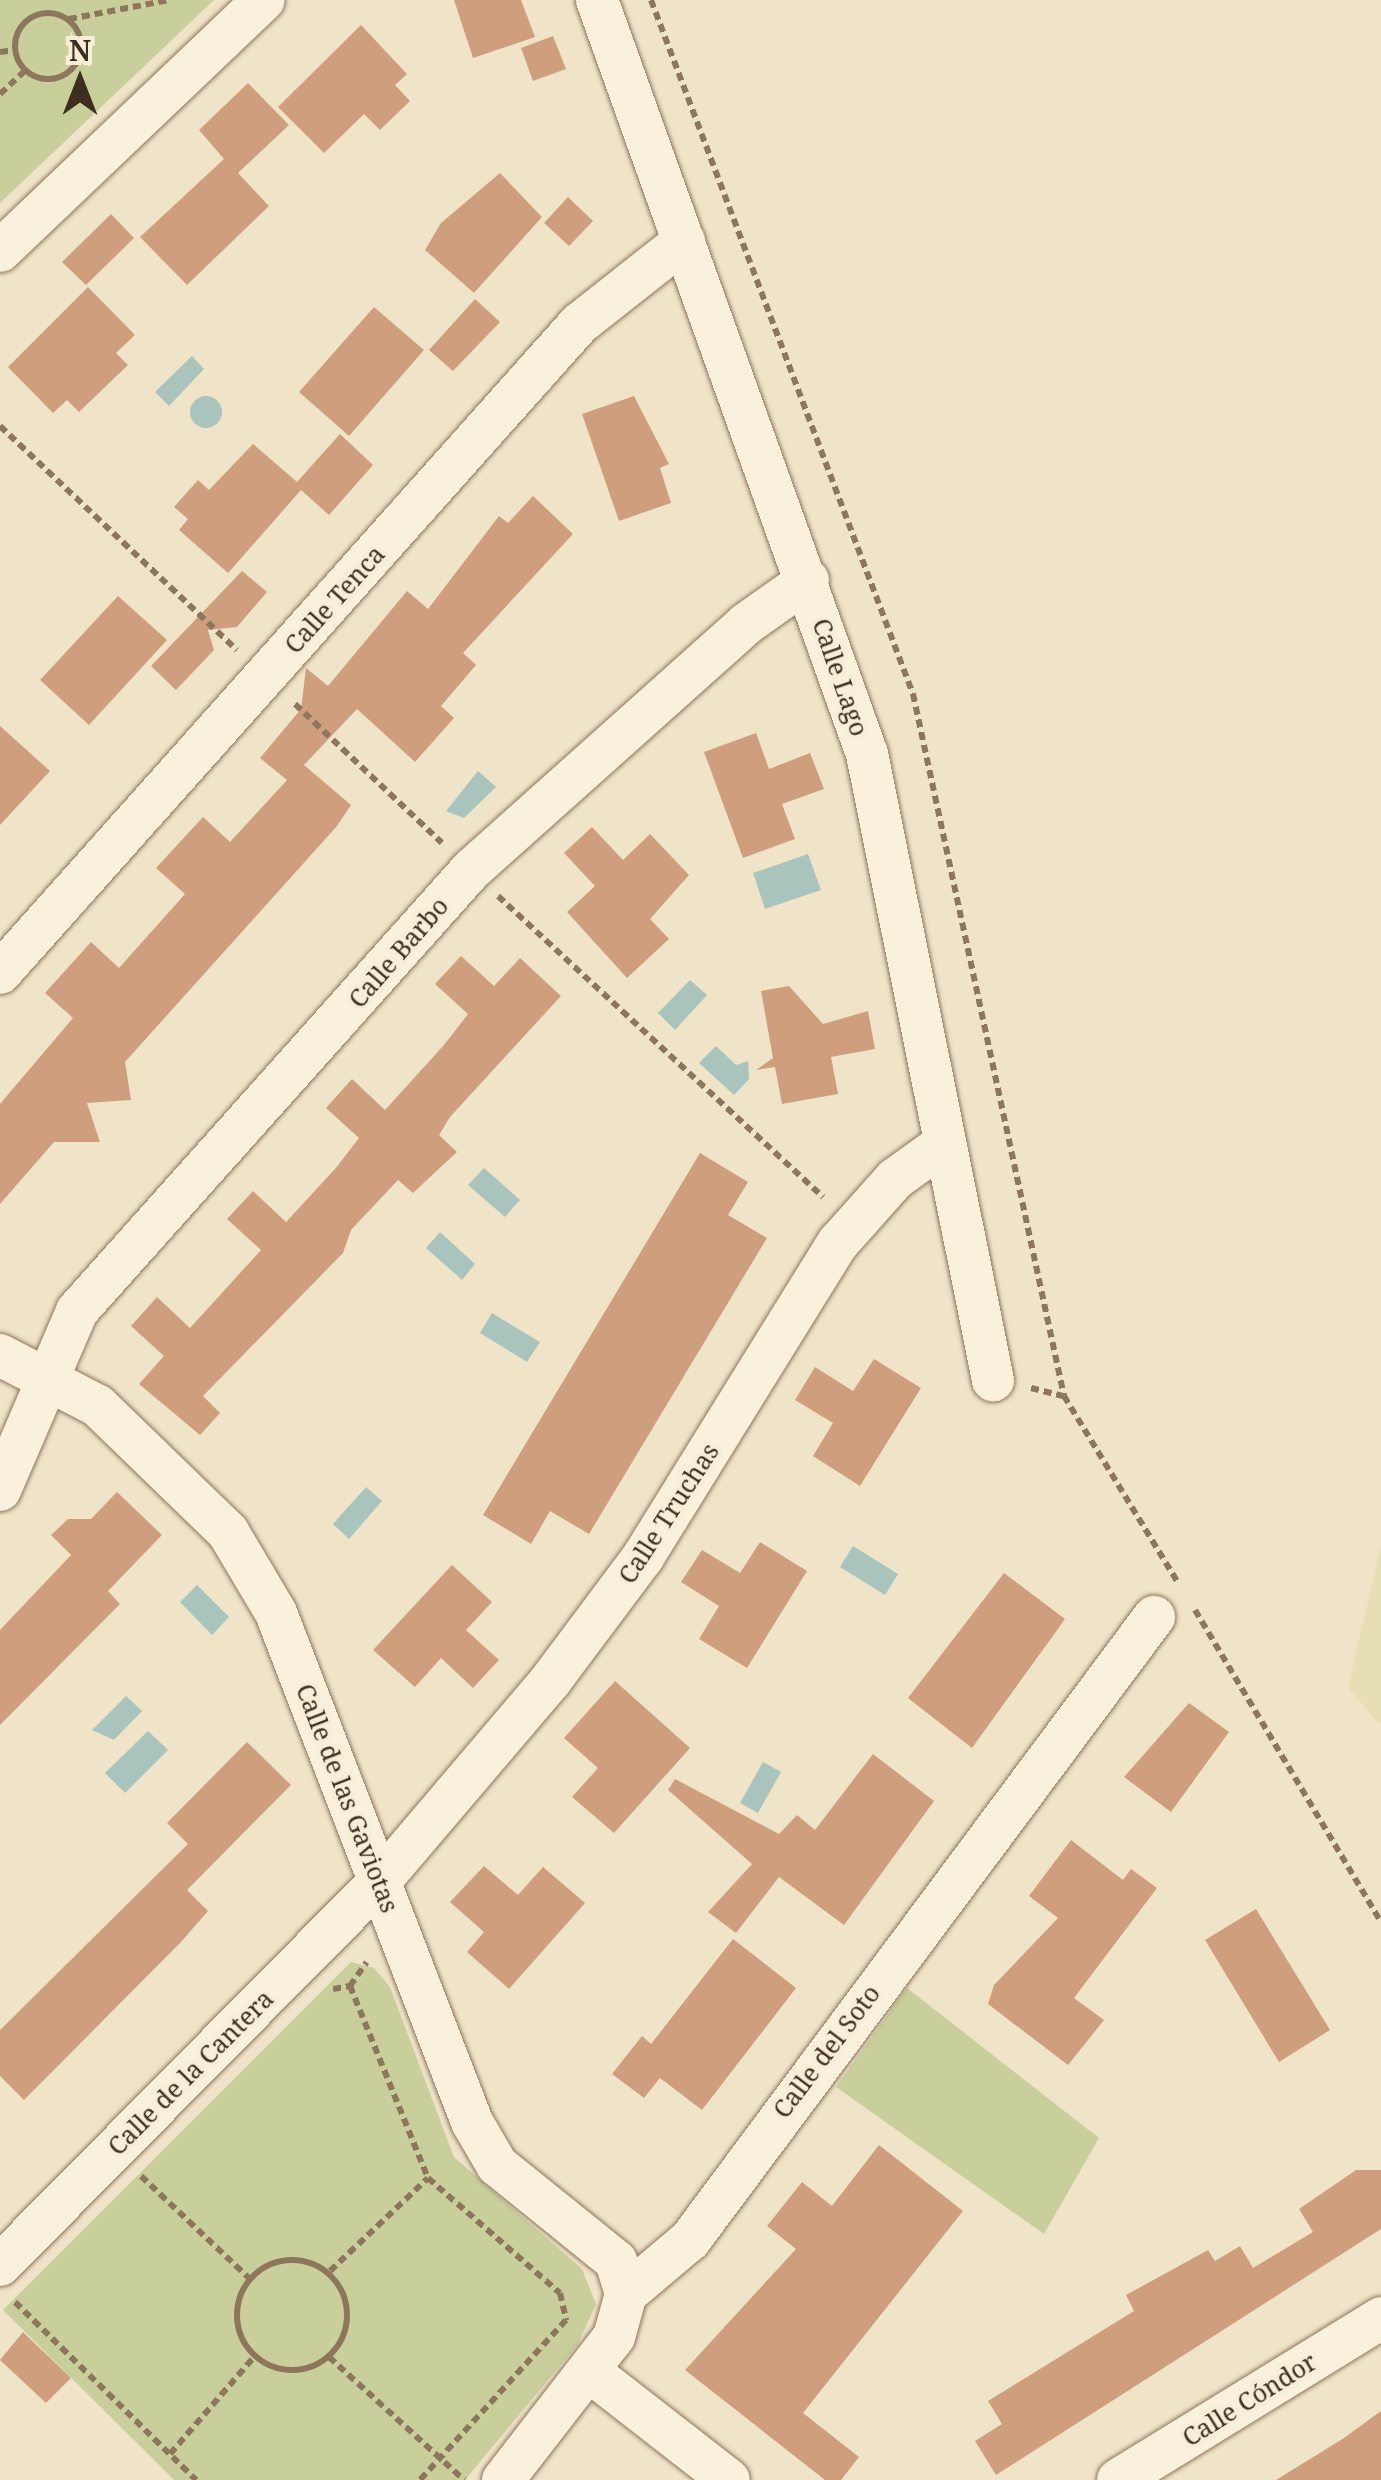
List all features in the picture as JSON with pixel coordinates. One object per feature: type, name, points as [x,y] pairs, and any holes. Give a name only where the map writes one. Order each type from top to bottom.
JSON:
[{"type":"street","points":[[0,251],[264,0]]},
{"type":"street","name":"Calle Lago","points":[[597,0],[808,580],[867,754],[993,1380]]},
{"type":"street","name":"Calle Tenca","points":[[0,973],[579,324],[684,241]]},
{"type":"street","name":"Calle Barbo","points":[[0,1490],[77,1311],[471,870],[746,624],[808,580]]},
{"type":"street","name":"Calle Truchas","points":[[380,1880],[643,1557],[838,1243],[896,1179],[946,1143]]},
{"type":"street","name":"Calle de las Gaviotas","points":[[0,1355],[98,1406],[166,1462],[228,1532],[276,1613],[497,2165],[616,2260],[626,2294]]},
{"type":"street","name":"Calle del Soto","points":[[626,2294],[690,2240],[1154,1617]]},
{"type":"street","name":"Calle de la Cantera","points":[[2,2278],[380,1880]]},
{"type":"street","points":[[503,2480],[589,2371],[627,2314],[626,2294]]},
{"type":"street","name":"Calle Cóndor","points":[[1118,2480],[1381,2318]]},
{"type":"street","points":[[589,2371],[730,2480]]},
{"type":"path","points":[[68,19],[79,32],[78,62],[52,80],[25,71],[15,50],[25,22],[38,14],[68,19],[170,0]]},
{"type":"path","points":[[0,52],[15,50]]},
{"type":"path","points":[[0,94],[25,71]]},
{"type":"path","points":[[0,426],[242,654]]},
{"type":"path","points":[[282,692],[450,850]]},
{"type":"path","points":[[492,890],[824,1197]]},
{"type":"path","points":[[1064,1396],[1338,1836],[1381,1922]]},
{"type":"path","points":[[319,2002],[350,1986],[370,1958]]},
{"type":"path","points":[[350,1986],[428,2178],[560,2294],[566,2320],[420,2480]]},
{"type":"path","points":[[130,2192],[157,2165]]},
{"type":"path","points":[[129,2166],[249,2278]]},
{"type":"path","points":[[330,2270],[428,2178]]},
{"type":"path","points":[[278,2262],[330,2270],[348,2312],[329,2358],[290,2371],[254,2357],[236,2313],[249,2278],[278,2262]]},
{"type":"path","points":[[2,2278],[19,2306],[196,2480]]},
{"type":"path","points":[[19,2306],[33,2292]]},
{"type":"path","points":[[170,2454],[254,2357]]},
{"type":"path","points":[[329,2358],[464,2480]]},
{"type":"shaded area","points":[[1381,1544],[1381,1726],[1348,1688]]},
{"type":"green space","points":[[0,0],[214,0],[0,203]]},
{"type":"green space","points":[[351,1962],[374,1968],[390,1987],[454,2157],[582,2269],[596,2304],[578,2344],[465,2480],[174,2480],[3,2310]]},
{"type":"green space","points":[[907,1988],[1099,2138],[1044,2234],[836,2087]]},
{"type":"water","points":[[192,356],[204,369],[169,406],[155,392]]},
{"type":"water","points":[[206,396],[217,401],[222,412],[217,423],[206,428],[195,423],[190,412],[195,401]]},
{"type":"water","points":[[478,771],[496,787],[464,818],[446,811]]},
{"type":"water","points":[[808,854],[821,890],[765,909],[753,873]]},
{"type":"water","points":[[690,980],[707,995],[675,1030],[658,1013]]},
{"type":"water","points":[[716,1046],[736,1065],[748,1061],[749,1079],[734,1095],[699,1063]]},
{"type":"water","points":[[484,1168],[520,1200],[505,1217],[468,1185]]},
{"type":"water","points":[[440,1232],[475,1264],[462,1280],[426,1248]]},
{"type":"water","points":[[492,1313],[540,1342],[527,1362],[480,1333]]},
{"type":"water","points":[[366,1487],[382,1501],[349,1539],[333,1524]]},
{"type":"water","points":[[853,1546],[898,1574],[885,1595],[840,1567]]},
{"type":"water","points":[[197,1585],[229,1617],[212,1635],[180,1602]]},
{"type":"water","points":[[126,1696],[142,1711],[114,1740],[92,1730]]},
{"type":"water","points":[[148,1731],[168,1750],[125,1793],[105,1773]]},
{"type":"water","points":[[763,1762],[781,1772],[758,1813],[740,1803]]},
{"type":"building","points":[[454,0],[521,0],[535,37],[473,58]]},
{"type":"building","points":[[361,25],[407,74],[395,85],[410,101],[380,130],[364,114],[324,153],[278,107]]},
{"type":"building","points":[[553,36],[566,69],[533,81],[521,48]]},
{"type":"building","points":[[248,83],[289,125],[238,173],[269,206],[187,285],[140,237],[224,159],[199,130]]},
{"type":"building","points":[[500,173],[542,217],[474,293],[425,250],[441,223]]},
{"type":"building","points":[[568,197],[593,221],[569,246],[544,223]]},
{"type":"building","points":[[111,214],[134,238],[86,285],[62,262]]},
{"type":"building","points":[[88,287],[135,335],[116,353],[128,365],[79,412],[67,400],[53,413],[8,367]]},
{"type":"building","points":[[475,299],[500,322],[453,371],[429,350]]},
{"type":"building","points":[[374,307],[424,350],[349,436],[299,392]]},
{"type":"building","points":[[634,396],[669,464],[660,468],[671,503],[619,521],[582,414]]},
{"type":"building","points":[[340,434],[373,465],[329,515],[301,490],[228,573],[179,530],[188,519],[174,507],[198,480],[209,490],[253,444],[297,482]]},
{"type":"building","points":[[533,496],[573,534],[463,653],[476,665],[441,706],[454,718],[415,762],[357,709],[304,765],[351,805],[337,826],[125,1062],[131,1100],[87,1103],[100,1142],[54,1142],[0,1204],[0,1104],[73,1018],[45,993],[91,942],[119,968],[185,894],[156,868],[203,817],[230,842],[287,780],[260,758],[301,709],[306,668],[328,686],[407,591],[428,609],[499,516],[508,523]]},
{"type":"building","points":[[242,571],[267,592],[237,627],[208,630],[214,650],[176,690],[151,666]]},
{"type":"building","points":[[118,596],[167,640],[89,725],[40,680]]},
{"type":"building","points":[[0,726],[50,771],[0,825]]},
{"type":"building","points":[[756,733],[769,769],[810,753],[824,789],[782,804],[795,839],[743,858],[704,752]]},
{"type":"building","points":[[592,827],[623,860],[650,834],[689,875],[650,919],[669,939],[627,978],[567,912],[595,886],[564,853]]},
{"type":"building","points":[[461,956],[494,986],[520,958],[561,996],[450,1117],[439,1135],[457,1152],[413,1193],[398,1180],[351,1230],[343,1253],[203,1396],[220,1413],[200,1435],[139,1384],[164,1356],[131,1326],[157,1297],[190,1328],[261,1250],[227,1219],[253,1191],[286,1222],[335,1169],[359,1138],[326,1108],[352,1079],[385,1110],[444,1045],[468,1014],[435,984]]},
{"type":"building","points":[[789,986],[823,1024],[868,1011],[875,1049],[831,1057],[838,1094],[782,1104],[775,1067],[756,1070],[773,1058],[761,991]]},
{"type":"building","points":[[700,1153],[748,1182],[728,1215],[767,1238],[589,1534],[550,1511],[531,1544],[483,1515]]},
{"type":"building","points":[[874,1359],[921,1388],[860,1486],[813,1456],[833,1423],[795,1400],[815,1367],[853,1391]]},
{"type":"building","points":[[117,1492],[162,1535],[108,1591],[120,1604],[0,1725],[0,1630],[71,1555],[51,1535],[68,1519],[91,1519]]},
{"type":"building","points":[[760,1542],[807,1571],[747,1668],[699,1639],[719,1606],[681,1582],[702,1550],[740,1573]]},
{"type":"building","points":[[452,1565],[492,1602],[466,1630],[499,1660],[473,1688],[441,1658],[415,1687],[373,1650]]},
{"type":"building","points":[[1004,1573],[1065,1619],[972,1748],[908,1698]]},
{"type":"building","points":[[615,1681],[690,1748],[614,1833],[572,1797],[598,1768],[564,1738]]},
{"type":"building","points":[[1189,1703],[1229,1732],[1171,1812],[1124,1777]]},
{"type":"building","points":[[247,1742],[291,1785],[187,1890],[208,1911],[24,2100],[0,2076],[0,2030],[188,1844],[167,1823]]},
{"type":"building","points":[[873,1754],[934,1801],[844,1925],[779,1877],[736,1933],[708,1912],[752,1864],[668,1790],[675,1779],[779,1834],[797,1815],[815,1830]]},
{"type":"building","points":[[1071,1840],[1123,1880],[1131,1869],[1157,1888],[1074,1998],[1104,2020],[1068,2065],[988,2004],[994,1985],[1058,1918],[1029,1896]]},
{"type":"building","points":[[484,1866],[518,1895],[543,1867],[585,1903],[509,1989],[467,1952],[484,1932],[450,1902]]},
{"type":"building","points":[[1256,1909],[1330,2030],[1279,2062],[1205,1940]]},
{"type":"building","points":[[733,1939],[796,1988],[702,2110],[660,2078],[644,2098],[612,2074],[642,2036],[651,2044]]},
{"type":"building","points":[[879,2145],[963,2211],[803,2413],[859,2457],[841,2480],[825,2480],[685,2370],[796,2249],[767,2226],[802,2182],[832,2206]]},
{"type":"building","points":[[1356,2170],[1381,2170],[1381,2229],[996,2475],[975,2441],[1002,2424],[988,2401],[1134,2311],[1126,2295],[1208,2250],[1215,2261],[1240,2246],[1253,2268],[1313,2232],[1299,2209]]},
{"type":"building","points":[[23,2332],[71,2378],[46,2403],[0,2360]]},
{"type":"building","points":[[1381,2411],[1381,2480],[1276,2480],[1344,2438]]}]
